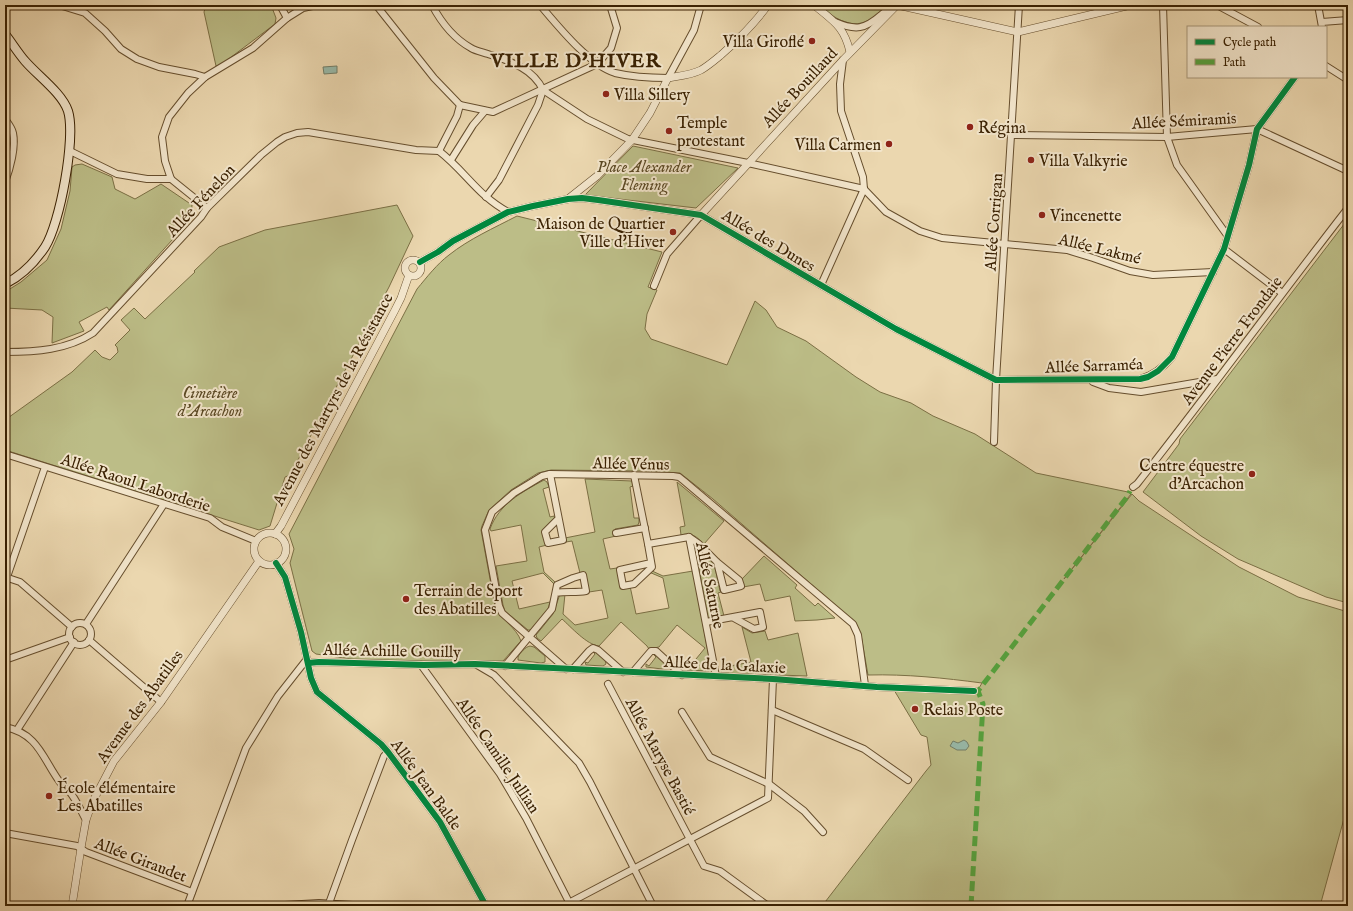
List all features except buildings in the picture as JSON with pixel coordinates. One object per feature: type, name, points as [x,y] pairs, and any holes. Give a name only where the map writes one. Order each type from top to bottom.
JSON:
[{"type":"main road","points":[[5,34],[25,61],[59,96],[68,111],[71,128],[70,151],[62,195],[54,225],[45,247],[29,268],[5,284]]},
{"type":"street","points":[[59,5],[85,13],[105,31],[120,49],[137,59],[159,67],[205,77]]},
{"type":"street","points":[[280,5],[287,18]]},
{"type":"street","points":[[207,208],[171,179],[165,161],[162,137],[169,117],[188,93],[205,77],[253,48],[287,18],[303,8],[317,5]]},
{"type":"street","points":[[376,5],[434,78],[460,105],[493,112],[597,64],[611,48],[617,28],[610,5]]},
{"type":"street","points":[[432,5],[439,18],[452,34],[471,48],[521,66],[531,74],[541,85],[543,90],[587,119],[632,140],[748,163],[864,189]]},
{"type":"street","points":[[540,5],[558,27],[597,64],[615,72],[653,78],[668,78],[691,74],[701,70],[735,43],[768,5]]},
{"type":"street","points":[[568,199],[596,176],[632,140],[650,113],[694,30],[702,5]]},
{"type":"street","points":[[814,5],[840,27],[850,52]]},
{"type":"street","points":[[834,22],[850,28],[861,28],[870,24],[889,8],[898,5],[1018,32],[1131,5]]},
{"type":"street","name":"Allée Bouillaud","points":[[654,286],[667,254],[842,60],[898,5]]},
{"type":"street","name":"Allée Corrigan","points":[[994,442],[996,380],[1019,5]]},
{"type":"street","points":[[1164,5],[1167,137],[1179,169],[1227,235]]},
{"type":"street","points":[[1217,5],[1256,26]]},
{"type":"street","points":[[1318,5],[1322,25],[1348,20]]},
{"type":"street","points":[[861,28],[865,30],[863,39]]},
{"type":"street","points":[[820,285],[864,189],[863,177],[841,111],[840,84],[842,60]]},
{"type":"street","points":[[1327,67],[1348,80]]},
{"type":"street","points":[[1257,129],[1294,78]]},
{"type":"street","points":[[486,197],[499,180],[538,105],[543,90]]},
{"type":"street","points":[[420,262],[438,252],[453,240],[508,212],[486,197],[451,160],[439,151],[457,116],[460,105]]},
{"type":"street","points":[[451,160],[473,125],[485,111]]},
{"type":"street","points":[[5,119],[13,132],[10,168],[5,182]]},
{"type":"street","name":"Allée Sémiramis","points":[[1012,134],[1167,137],[1257,129],[1348,171]]},
{"type":"street","name":"Allée Sarraméa","points":[[996,380],[1140,379],[1148,377],[1164,366],[1172,357],[1224,249],[1249,165],[1257,129]]},
{"type":"street","name":"Allée Fénelon","points":[[5,352],[34,352],[70,345],[93,332],[201,217],[207,208],[261,155],[281,139],[297,133],[308,132],[416,150],[439,151]]},
{"type":"street","points":[[70,151],[118,174],[147,179],[171,179]]},
{"type":"street","name":"Allée Lakmé","points":[[864,189],[886,212],[920,231],[942,238],[1067,250],[1130,271],[1153,275],[1213,272]]},
{"type":"street","name":"Allée des Dunes","points":[[508,212],[568,199],[582,198],[701,215],[896,329],[996,380]]},
{"type":"street","name":"Avenue Pierre Frondaie","points":[[1133,487],[1138,484],[1162,453],[1348,208]]},
{"type":"street","points":[[1224,249],[1282,293]]},
{"type":"street","points":[[416,259],[420,262],[422,268],[420,273],[414,276],[409,275],[405,270],[406,263],[416,259]]},
{"type":"street","name":"Avenue des Martyrs de la Résistance","points":[[276,534],[395,310],[409,275]]},
{"type":"street","points":[[1089,380],[1109,388],[1141,392],[1217,379]]},
{"type":"street","name":"Allée Raoul Laborderie","points":[[5,454],[210,518],[222,527],[256,541]]},
{"type":"street","points":[[45,467],[6,577],[20,582],[72,627]]},
{"type":"street","points":[[550,474],[558,519]]},
{"type":"street","name":"Allée Vénus","points":[[529,637],[502,613],[499,606],[485,530],[492,512],[514,493],[542,476],[550,474],[677,476],[853,624],[858,635],[865,685]]},
{"type":"street","points":[[634,475],[652,567],[634,584],[624,586],[620,570],[651,562]]},
{"type":"street","points":[[86,624],[164,504]]},
{"type":"street","points":[[616,533],[644,528]]},
{"type":"street","points":[[271,533],[276,534],[284,542],[286,548],[281,560],[269,565],[259,561],[254,549],[256,541],[262,535],[271,533]]},
{"type":"street","points":[[689,537],[699,544],[717,562],[739,580],[741,586],[724,590],[717,562]]},
{"type":"street","name":"Allée Saturne","points":[[648,544],[689,537],[716,676]]},
{"type":"street","name":"Avenue des Abatilles","points":[[72,906],[86,820],[92,803],[114,761],[160,702],[259,561]]},
{"type":"street","name":"Allée Jean Balde","points":[[276,563],[285,577],[301,632],[311,678],[317,692],[381,744],[388,752],[440,822],[486,906]]},
{"type":"street","points":[[505,666],[552,609],[557,585],[582,575],[586,591],[565,591],[556,593]]},
{"type":"street","points":[[706,622],[734,618]]},
{"type":"street","points":[[17,730],[72,640],[70,634],[72,627],[80,623],[86,624],[91,633],[89,640]]},
{"type":"street","points":[[529,637],[566,669]]},
{"type":"street","points":[[5,660],[72,640],[80,644],[89,640]]},
{"type":"street","points":[[89,640],[160,702]]},
{"type":"street","points":[[573,669],[593,648],[598,650],[623,672]]},
{"type":"street","name":"Allée de la Galaxie","points":[[633,672],[651,651],[656,650],[682,675]]},
{"type":"street","points":[[187,906],[246,748],[278,696],[307,661]]},
{"type":"street","name":"Allée Achille Gouilly","points":[[307,661],[421,665],[475,664],[494,675],[579,763],[654,906]]},
{"type":"street","name":"Allée de la Galaxie","points":[[475,664],[773,679],[877,687],[974,691]]},
{"type":"street","name":"Allée Camille Jullian","points":[[421,665],[500,774],[526,818],[571,904]]},
{"type":"street","points":[[563,906],[571,904],[768,798],[773,679]]},
{"type":"street","name":"Allée Maryse Bastié","points":[[608,684],[704,866],[720,871],[768,906]]},
{"type":"street","points":[[772,710],[864,750],[908,780]]},
{"type":"street","points":[[682,712],[710,757],[769,784],[804,811],[823,832]]},
{"type":"street","points":[[5,727],[17,730],[32,740],[42,751],[62,785],[69,790],[86,820]]},
{"type":"street","points":[[329,905],[384,756],[388,752]]},
{"type":"street","name":"Allée Giraudet","points":[[5,833],[77,846],[86,852],[192,892]]},
{"type":"street","points":[[268,906],[319,903],[329,905],[368,906]]},
{"type":"green space","points":[[206,5],[271,5],[276,18],[275,24],[222,64],[216,66],[204,12]]},
{"type":"green space","points":[[817,5],[888,5],[869,20],[853,24],[837,18]]},
{"type":"green space","name":"Place Alexander Fleming","points":[[633,146],[738,168],[696,208],[585,195]]},
{"type":"green space","points":[[82,164],[112,177],[115,189],[135,199],[161,184],[192,205],[191,219],[109,310],[107,307],[79,322],[84,331],[52,343],[53,317],[42,310],[5,308],[5,292],[21,282],[47,260],[61,229],[70,191],[72,167]]},
{"type":"green space","name":"Cimetière d’Arcachon","points":[[397,205],[413,236],[389,287],[290,475],[285,477],[270,526],[259,530],[5,450],[5,420],[72,372],[95,350],[102,357],[110,360],[118,352],[115,345],[130,330],[121,320],[134,308],[145,319],[219,247],[265,230]]},
{"type":"green space","points":[[517,216],[662,252],[648,287],[657,290],[647,314],[645,329],[651,339],[727,365],[755,301],[766,310],[777,327],[806,341],[856,377],[880,392],[911,403],[933,416],[975,434],[1036,473],[1128,492],[1131,494],[1064,579],[1132,494],[1139,501],[1239,567],[1298,597],[1348,612],[1348,804],[1320,906],[822,906],[931,765],[927,737],[921,735],[894,690],[976,693],[982,683],[925,677],[868,675],[861,635],[849,617],[713,499],[680,473],[551,470],[538,473],[511,490],[489,510],[481,530],[495,606],[501,616],[519,636],[521,641],[503,661],[352,659],[316,654],[312,651],[290,563],[294,549],[289,534],[417,289],[440,262],[457,249]]},
{"type":"green space","name":"Centre équestre d’Arcachon","points":[[1348,219],[1348,603],[1326,597],[1238,559],[1201,536],[1143,492],[1179,444],[1180,439]]},
{"type":"green space","points":[[585,479],[632,481],[633,486],[630,487],[634,518],[639,518],[638,525],[615,529],[616,536],[603,539],[610,569],[617,568],[621,588],[630,586],[636,614],[669,608],[663,578],[649,572],[650,570],[663,576],[693,571],[711,668],[709,671],[687,670],[705,648],[677,625],[659,647],[649,649],[621,622],[599,646],[594,645],[584,639],[562,619],[541,641],[537,638],[536,635],[553,614],[560,594],[565,594],[563,614],[575,625],[608,618],[602,590],[589,592],[584,573],[580,573],[572,541],[566,542],[565,538],[595,532]]},
{"type":"green space","points":[[544,480],[547,482],[549,487],[543,489],[550,517],[554,516],[555,519],[543,531],[547,545],[539,547],[544,572],[555,582],[554,584],[543,573],[512,581],[519,609],[550,602],[548,609],[532,630],[528,630],[505,611],[496,566],[527,561],[521,525],[491,531],[490,529],[499,512],[505,506],[520,494]]},
{"type":"green space","points":[[677,482],[724,521],[704,544],[694,536],[688,534],[681,535],[680,527],[685,526]]},
{"type":"green space","points":[[695,546],[714,563],[721,592],[718,593],[724,616],[708,618]]},
{"type":"green space","points":[[764,556],[797,585],[795,588],[815,606],[818,603],[835,618],[795,621],[790,596],[765,601],[760,584],[743,587],[742,579]]},
{"type":"green space","points":[[742,627],[752,633],[765,631],[768,640],[798,633],[807,676],[721,673],[725,667],[751,662]]},
{"type":"green space","points":[[530,646],[534,647],[545,656],[545,662],[541,663],[518,660],[521,652]]},
{"type":"green space","points":[[593,652],[596,652],[605,660],[606,664],[603,666],[586,665],[585,662],[588,663],[595,654]]},
{"type":"green space","points":[[654,655],[666,663],[665,668],[646,667],[646,664],[649,666],[656,657]]},
{"type":"shaded area","points":[[337,66],[337,73],[324,74],[323,67]]},
{"type":"shaded area","points":[[964,740],[969,746],[966,750],[957,750],[950,746],[953,741],[958,743]]},
{"type":"marked path","points":[[971,906],[983,704],[978,691],[1127,497],[1130,491]]},
{"type":"cycle path","points":[[420,262],[438,252],[453,241],[508,212],[568,199],[582,198],[701,215],[896,329],[996,380],[1140,379],[1148,377],[1158,371],[1172,357],[1224,249],[1249,165],[1257,129],[1294,78]]},
{"type":"cycle path","points":[[276,563],[285,577],[301,632],[311,678],[317,692],[381,744],[388,752],[440,822],[486,906]]},
{"type":"cycle path","points":[[308,663],[424,665],[475,664],[773,679],[877,687],[974,691]]},
{"type":"place","name":"Villa Giroflé","points":[[812,41]]},
{"type":"place","name":"Villa Sillery","points":[[606,94]]},
{"type":"place","name":"Régina","points":[[970,127]]},
{"type":"place","name":"Temple protestant","points":[[669,131]]},
{"type":"place","name":"Villa Carmen","points":[[889,144]]},
{"type":"place","name":"Villa Valkyrie","points":[[1031,160]]},
{"type":"place","name":"Vincenette","points":[[1042,215]]},
{"type":"place","name":"Maison de Quartier Ville d'Hiver","points":[[673,232]]},
{"type":"place","name":"Centre équestre d’Arcachon","points":[[1252,474]]},
{"type":"place","name":"Terrain de Sport des Abatilles","points":[[406,599]]},
{"type":"place","name":"Relais Poste","points":[[915,709]]},
{"type":"place","name":"École élémentaire Les Abatilles","points":[[49,796]]},
{"type":"district","name":"VILLE D'HIVER","points":[[576,60]]}]
